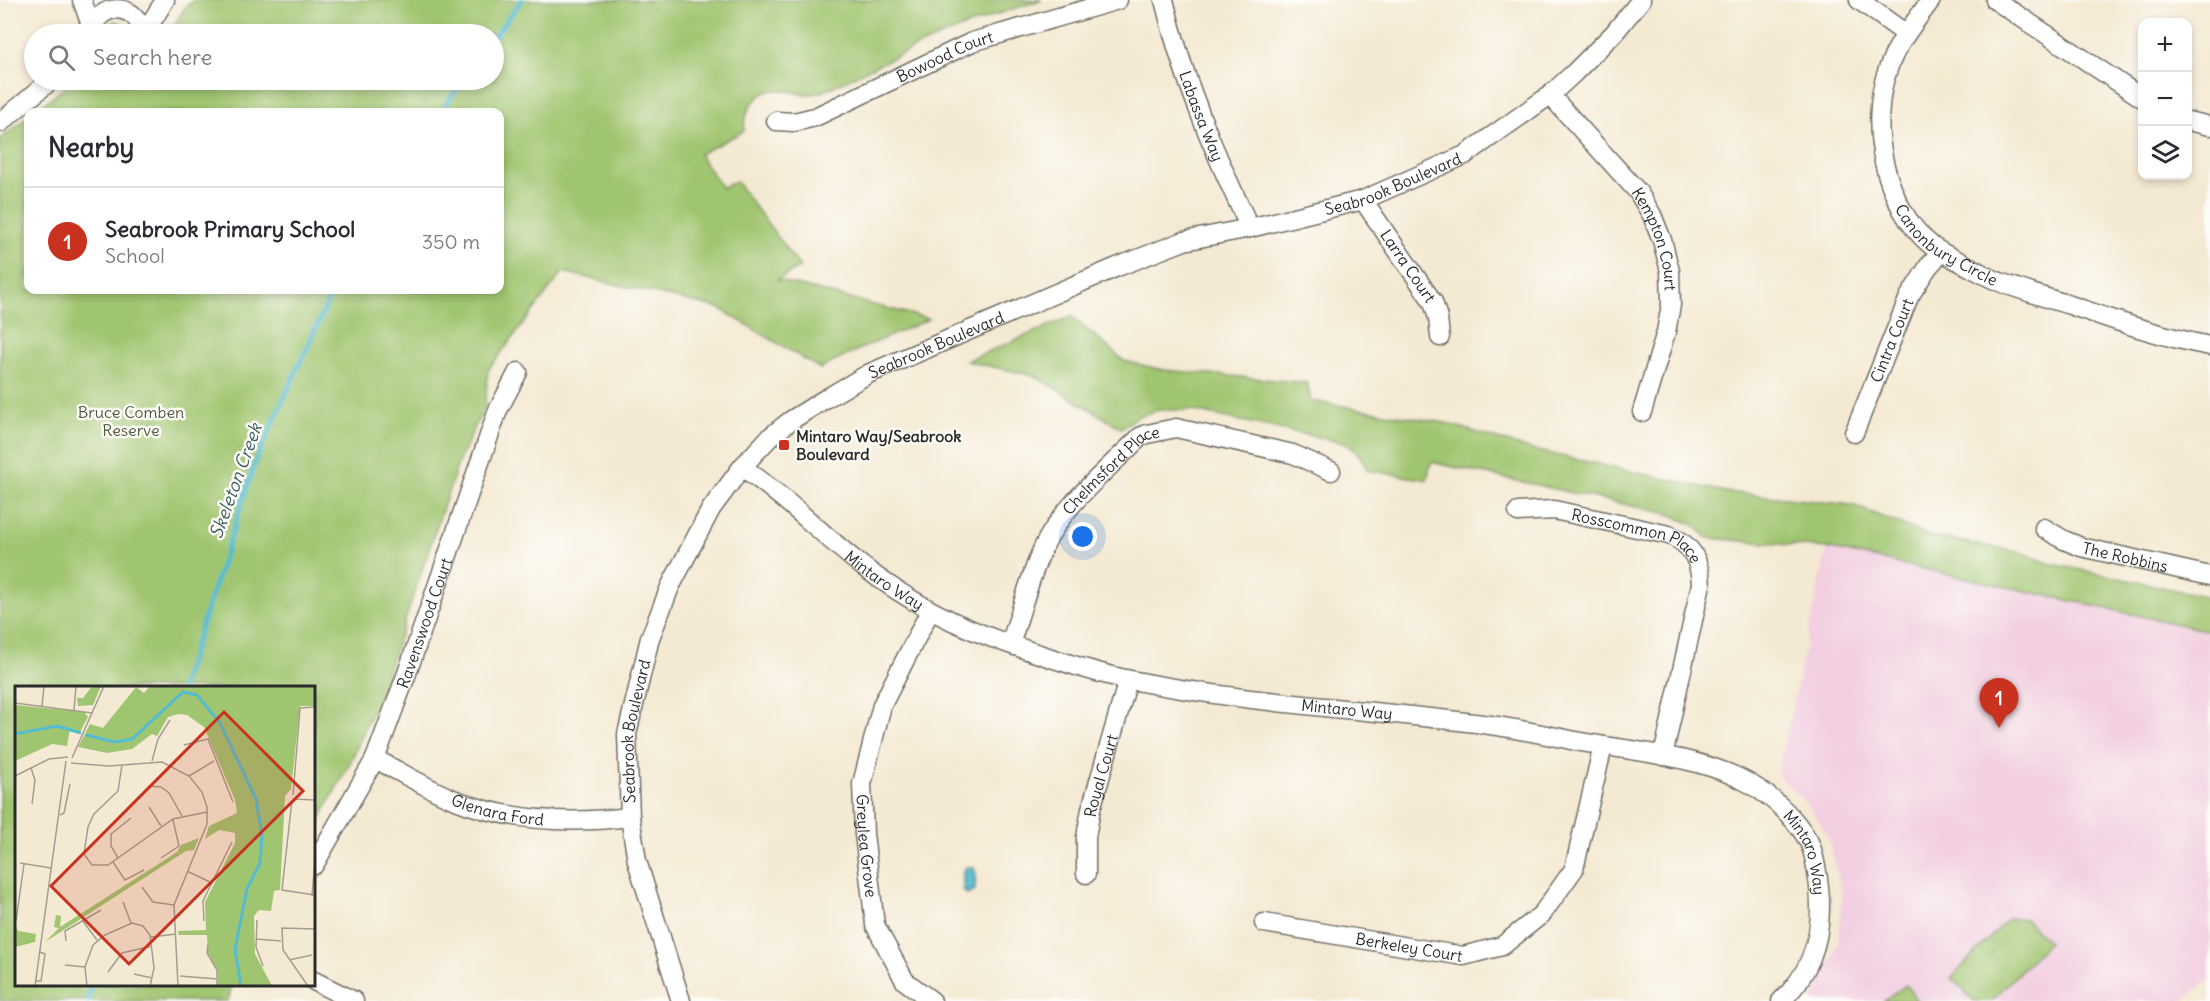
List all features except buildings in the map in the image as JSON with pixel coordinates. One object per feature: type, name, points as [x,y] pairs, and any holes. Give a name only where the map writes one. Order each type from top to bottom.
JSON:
[{"type":"street","points":[[82,0],[90,24]]},
{"type":"street","points":[[96,24],[100,15],[115,6],[142,0]]},
{"type":"street","points":[[149,24],[165,0]]},
{"type":"street","name":"Bowood Court","points":[[776,121],[794,122],[815,117],[972,42],[1118,0]]},
{"type":"street","name":"Labassa Way","points":[[1164,0],[1192,96],[1250,228]]},
{"type":"street","name":"Seabrook Boulevard","points":[[681,1001],[637,861],[630,817],[627,734],[650,638],[670,587],[711,509],[742,467],[775,432],[868,374],[1155,252],[1184,241],[1250,228],[1363,200],[1465,155],[1550,94],[1595,53],[1641,0]]},
{"type":"street","points":[[1860,0],[1906,34]]},
{"type":"street","name":"Canonbury Circle","points":[[1931,0],[1906,34],[1891,62],[1883,88],[1879,117],[1881,149],[1887,172],[1903,211],[1924,238],[1941,252],[1999,282],[2150,332],[2210,346]]},
{"type":"street","points":[[1995,0],[2138,95]]},
{"type":"street","points":[[115,6],[138,20],[139,24]]},
{"type":"street","points":[[0,123],[42,90]]},
{"type":"street","name":"Kempton Court","points":[[1550,94],[1638,192],[1652,215],[1662,240],[1670,271],[1671,305],[1666,332],[1642,412]]},
{"type":"street","points":[[2192,122],[2210,126]]},
{"type":"street","name":"Larra Court","points":[[1363,200],[1433,302],[1440,337]]},
{"type":"street","name":"Cintra Court","points":[[1854,433],[1910,297],[1928,267],[1941,252]]},
{"type":"street","name":"Ravenswood Court","points":[[315,863],[375,759],[498,410],[518,372]]},
{"type":"street","name":"Chelmsford Place","points":[[1010,644],[1043,548],[1057,525],[1068,510],[1140,437],[1176,428],[1293,454],[1331,471]]},
{"type":"street","name":"Mintaro Way","points":[[742,467],[762,481],[863,567],[930,611],[1010,644],[1128,680],[1253,699],[1492,725],[1663,756],[1712,768],[1737,777],[1762,790],[1782,809],[1808,841],[1816,865],[1820,894],[1818,939],[1792,990],[1781,1001]]},
{"type":"street","name":"Rosscommon Place","points":[[1518,512],[1554,510],[1669,535],[1685,544],[1701,567],[1701,584],[1663,756]]},
{"type":"street","name":"The Robbins","points":[[2044,528],[2081,547],[2210,576]]},
{"type":"street","name":"Greylea Grove","points":[[930,611],[882,705],[862,784],[864,834],[875,925],[905,981],[932,1001]]},
{"type":"street","name":"Royal Court","points":[[1086,874],[1086,837],[1091,809],[1128,680]]},
{"type":"street","name":"Berkeley Court","points":[[1264,922],[1463,957],[1502,946],[1542,914],[1574,869],[1603,746]]},
{"type":"street","name":"Glenara Ford","points":[[375,759],[452,799],[518,818],[561,821],[630,817]]},
{"type":"street","points":[[315,982],[354,1001]]},
{"type":"shaded area","points":[[1827,548],[2210,631],[2210,979],[2181,1001],[1813,1001],[1838,944],[1842,894],[1829,840],[1820,822],[1806,803],[1777,775]]},
{"type":"green space","name":"Bruce Comben Reserve","points":[[194,0],[1042,0],[957,30],[822,92],[803,94],[776,90],[762,94],[752,104],[746,116],[744,131],[699,154],[722,188],[736,181],[800,267],[777,280],[929,319],[820,369],[719,308],[563,272],[488,370],[485,406],[458,463],[383,686],[352,759],[315,828],[315,686],[15,686],[15,986],[232,986],[228,1001],[0,1001],[0,139],[24,119],[24,294],[504,294],[504,108],[38,108],[62,90],[504,90],[504,24],[175,24],[184,9]]},
{"type":"green space","points":[[1072,316],[1124,361],[1164,370],[1307,383],[1311,401],[1446,423],[1533,450],[1726,492],[1852,505],[1930,536],[2024,553],[2048,563],[2210,597],[2210,631],[1827,548],[1708,538],[1692,524],[1669,514],[1431,462],[1427,480],[1367,470],[1359,454],[1345,443],[1190,410],[1159,410],[1139,416],[1121,428],[1035,376],[966,361]]},
{"type":"green space","points":[[2009,918],[2025,919],[2049,942],[1991,1001],[1974,1001],[1951,978]]},
{"type":"green space","points":[[1906,985],[1917,1001],[1884,1001]]},
{"type":"water","points":[[966,867],[973,867],[976,873],[975,890],[967,894],[963,890],[963,873]]},
{"type":"waterway","name":"Skeleton Creek","points":[[504,24],[522,0]]},
{"type":"waterway","name":"Skeleton Creek","points":[[444,108],[456,90]]},
{"type":"waterway","name":"Skeleton Creek","points":[[182,686],[256,460],[331,294]]},
{"type":"waterway","name":"Skeleton Creek","points":[[88,1001],[91,986]]},
{"type":"place","name":"Mintaro Way/Seabrook Boulevard","points":[[784,445]]},
{"type":"place","name":"Seabrook Primary School","points":[[1999,728]]}]
